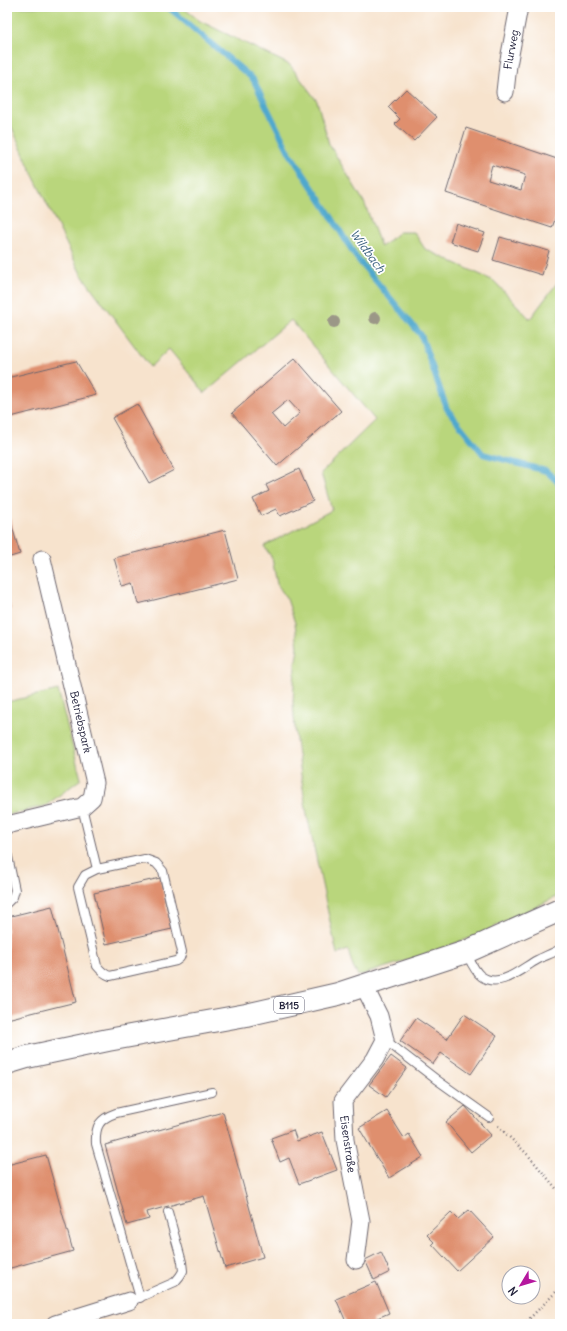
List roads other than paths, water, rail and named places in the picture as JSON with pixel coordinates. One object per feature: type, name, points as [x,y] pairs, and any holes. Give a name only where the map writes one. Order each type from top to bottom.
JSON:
[{"type":"main road","name":"B115","points":[[7,1063],[27,1057],[108,1040],[246,1015],[338,994],[466,952],[560,910]]},
{"type":"street","name":"Flurweg","points":[[505,92],[508,65],[519,7]]},
{"type":"street","name":"Betriebspark","points":[[42,559],[95,783],[92,798],[82,807]]},
{"type":"street","points":[[7,825],[82,807]]},
{"type":"street","points":[[364,986],[379,1016],[385,1040]]},
{"type":"street","name":"Eisenstraße","points":[[356,1260],[361,1222],[345,1140],[343,1101],[375,1059],[385,1040]]},
{"type":"street","points":[[57,1324],[134,1299]]},
{"type":"lane","points":[[82,807],[97,869]]},
{"type":"lane","points":[[7,852],[15,890],[13,896],[7,903]]},
{"type":"lane","points":[[145,859],[156,863],[161,867],[182,952],[180,958],[176,961],[110,976],[100,970],[97,966],[78,887],[85,875],[97,869],[145,859]]},
{"type":"lane","points":[[466,952],[474,968],[481,976],[490,980],[500,980],[511,976],[537,960],[560,950]]},
{"type":"lane","points":[[385,1040],[436,1080],[489,1117]]},
{"type":"lane","points":[[168,1212],[182,1262],[183,1271],[175,1282],[134,1299],[96,1144],[96,1130],[103,1119],[116,1113],[212,1092]]},
{"type":"waterway","name":"Wildbach","points":[[168,7],[253,79],[289,152],[356,257],[421,335],[447,409],[483,454],[546,471],[560,484]]}]
